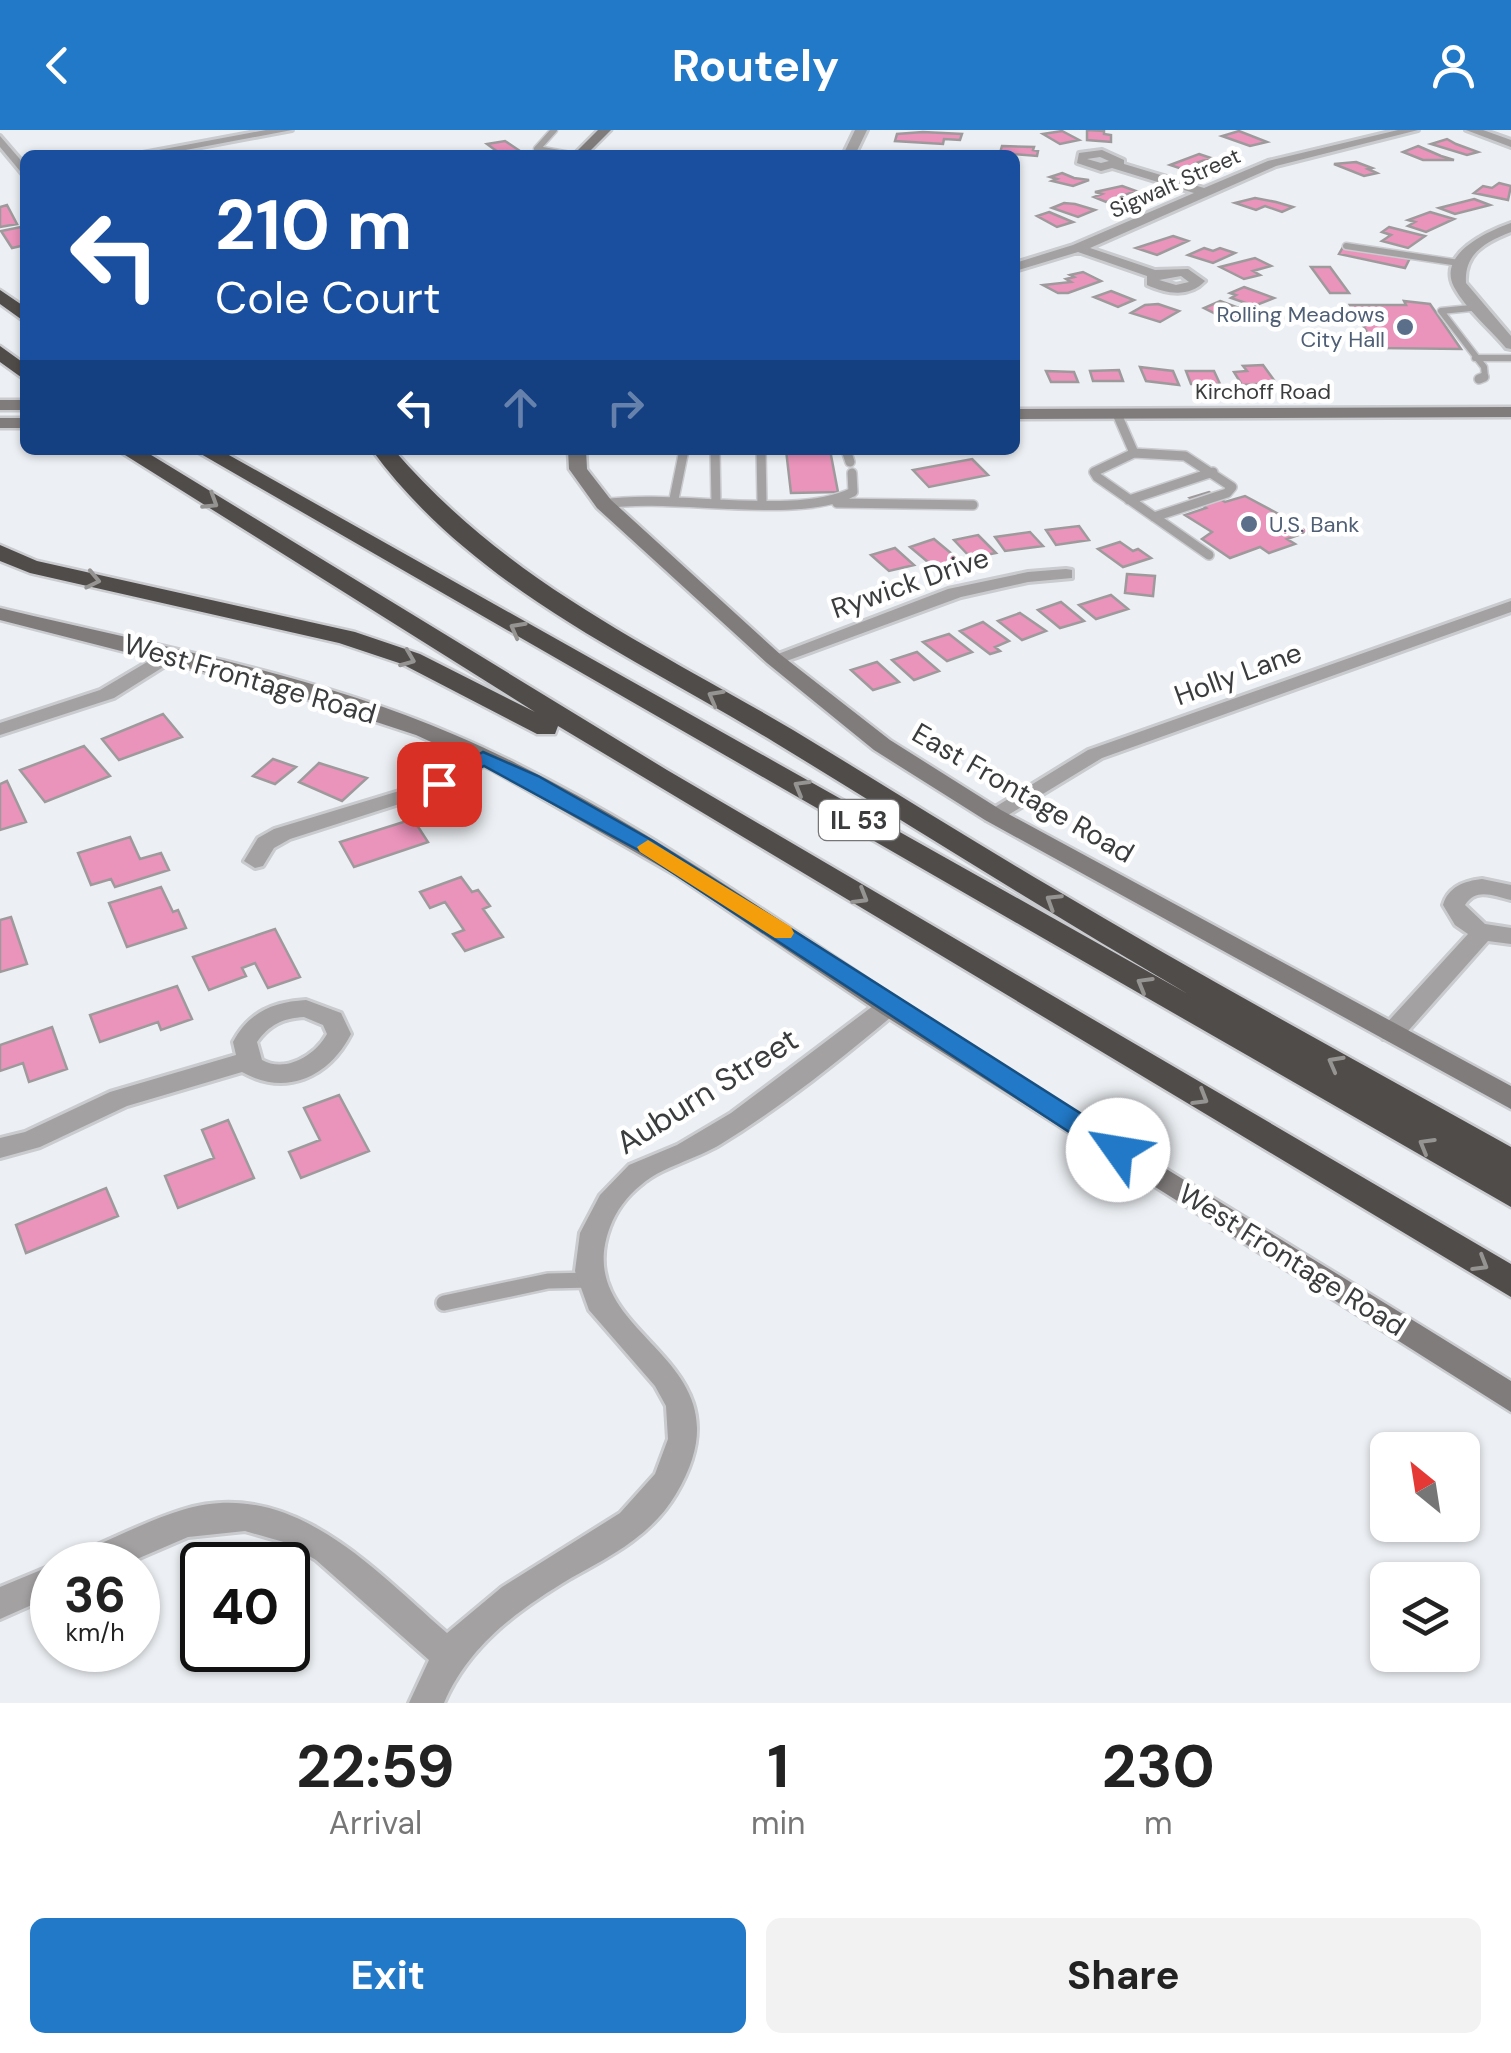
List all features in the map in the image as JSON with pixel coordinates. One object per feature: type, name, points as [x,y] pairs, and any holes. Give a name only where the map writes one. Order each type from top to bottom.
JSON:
[{"type":"highway","points":[[0,295],[20,312]]},
{"type":"highway","points":[[0,352],[20,370]]},
{"type":"highway","name":"IL 53","points":[[136,455],[657,776],[1511,1282]]},
{"type":"highway","name":"IL 53","points":[[214,455],[1511,1193]]},
{"type":"highway","points":[[387,455],[407,482],[476,550],[561,609],[775,731],[1074,914],[1511,1162]]},
{"type":"highway","points":[[407,455],[440,514]]},
{"type":"highway","points":[[0,552],[30,566],[346,636],[411,659],[542,726],[657,776]]},
{"type":"street","points":[[160,150],[226,135],[286,130]]},
{"type":"street","points":[[584,150],[606,130]]},
{"type":"street","name":"Sigwalt Street","points":[[1020,265],[1078,248],[1201,192],[1289,158],[1412,130]]},
{"type":"street","points":[[1472,130],[1511,144]]},
{"type":"street","points":[[0,140],[20,166]]},
{"type":"street","points":[[1115,165],[1201,192]]},
{"type":"street","points":[[1511,227],[1486,237],[1459,263],[1459,284],[1505,329],[1511,345]]},
{"type":"street","points":[[1078,248],[1154,274]]},
{"type":"street","name":"Kirchoff Road","points":[[1020,414],[1511,412]]},
{"type":"street","name":"East Frontage Road","points":[[577,455],[578,468],[604,504],[774,659],[882,746],[993,815],[1511,1099]]},
{"type":"street","name":"Rywick Drive","points":[[774,659],[891,614],[1023,575],[1066,574]]},
{"type":"street","name":"Holly Lane","points":[[993,815],[1095,754],[1511,606]]},
{"type":"street","name":"West Frontage Road","points":[[0,614],[169,655],[406,723],[483,758],[645,846],[890,1006],[1511,1398]]},
{"type":"street","points":[[0,729],[107,694],[169,655]]},
{"type":"street","points":[[254,861],[266,844],[282,834],[439,784],[483,758]]},
{"type":"street","points":[[1511,893],[1479,886],[1456,898],[1456,912],[1483,932],[1511,936]]},
{"type":"street","points":[[1392,1033],[1483,932]]},
{"type":"street","name":"Auburn Street","points":[[591,1280],[586,1260],[609,1198],[636,1174],[683,1154],[807,1074],[890,1006]]},
{"type":"street","points":[[0,1148],[31,1140],[119,1099],[248,1060]]},
{"type":"street","points":[[426,1703],[449,1656],[502,1606],[623,1533],[666,1484],[684,1446],[683,1406],[670,1378],[607,1318],[591,1280]]},
{"type":"street","points":[[141,1542],[186,1523],[244,1517],[294,1530],[327,1550],[449,1656]]},
{"type":"street","points":[[0,1603],[30,1590]]},
{"type":"lane","points":[[546,150],[537,148],[554,130]]},
{"type":"lane","points":[[1346,246],[1459,263]]},
{"type":"lane","points":[[1479,380],[1486,372],[1441,311],[1481,307]]},
{"type":"lane","points":[[1475,358],[1511,358]]},
{"type":"lane","points":[[1117,414],[1134,453]]},
{"type":"lane","points":[[1154,516],[1227,493],[1232,487],[1185,456],[1134,453],[1094,472],[1130,500],[1209,555]]},
{"type":"lane","points":[[674,499],[680,455]]},
{"type":"lane","points":[[715,455],[716,503]]},
{"type":"lane","points":[[760,455],[762,503]]},
{"type":"lane","points":[[848,455],[850,462]]},
{"type":"lane","points":[[1130,500],[1213,472]]},
{"type":"lane","points":[[836,503],[853,492],[852,473]]},
{"type":"lane","points":[[604,504],[674,499],[716,503],[973,505]]},
{"type":"lane","points":[[444,1302],[548,1282],[591,1280]]},
{"type":"building","points":[[1087,130],[1104,131],[1111,135],[1111,142],[1087,140]]},
{"type":"building","points":[[1062,131],[1079,140],[1060,144],[1043,134]]},
{"type":"building","points":[[1239,131],[1267,142],[1250,146],[1222,136]]},
{"type":"building","points":[[897,134],[962,134],[960,140],[944,139],[943,144],[895,141]]},
{"type":"building","points":[[1447,139],[1478,152],[1467,155],[1431,144]]},
{"type":"building","points":[[505,141],[518,150],[495,150],[487,144]]},
{"type":"building","points":[[1002,146],[1034,147],[1038,151],[1037,156],[1020,155],[1020,150],[1001,150]]},
{"type":"building","points":[[1418,146],[1454,160],[1423,160],[1403,152]]},
{"type":"building","points":[[1199,154],[1211,158],[1196,163],[1201,165],[1195,167],[1200,169],[1191,172],[1170,165]]},
{"type":"building","points":[[1356,162],[1377,173],[1364,176],[1334,164]]},
{"type":"building","points":[[1062,173],[1089,180],[1073,186],[1052,181],[1057,179],[1050,177]]},
{"type":"building","points":[[1499,183],[1511,186],[1508,200],[1474,193],[1483,186],[1492,188]]},
{"type":"building","points":[[1122,186],[1136,191],[1106,202],[1094,197],[1102,194],[1095,192]]},
{"type":"building","points":[[1255,198],[1293,207],[1282,212],[1235,203]]},
{"type":"building","points":[[1474,199],[1490,205],[1455,214],[1439,208]]},
{"type":"building","points":[[1064,203],[1095,210],[1078,217],[1052,208]]},
{"type":"building","points":[[7,205],[17,224],[0,227],[0,207]]},
{"type":"building","points":[[1049,212],[1073,222],[1057,227],[1037,216]]},
{"type":"building","points":[[1430,212],[1454,219],[1426,232],[1408,226],[1415,222],[1408,220]]},
{"type":"building","points":[[20,227],[20,246],[12,248],[1,231]]},
{"type":"building","points":[[1389,227],[1425,236],[1408,248],[1382,241],[1391,235],[1382,232]]},
{"type":"building","points":[[1173,236],[1188,241],[1157,255],[1136,248]]},
{"type":"building","points":[[1343,247],[1410,258],[1405,268],[1339,254]]},
{"type":"building","points":[[1204,248],[1235,253],[1213,263],[1188,255]]},
{"type":"building","points":[[1255,258],[1271,266],[1253,271],[1260,275],[1244,279],[1220,267]]},
{"type":"building","points":[[1311,267],[1330,267],[1349,293],[1330,293]]},
{"type":"building","points":[[1083,272],[1101,281],[1068,293],[1058,293],[1043,285],[1071,282],[1066,279],[1074,277],[1070,275]]},
{"type":"building","points":[[1244,287],[1274,298],[1254,306],[1231,298],[1236,295],[1230,293]]},
{"type":"building","points":[[1111,291],[1134,300],[1118,307],[1094,297]]},
{"type":"building","points":[[1220,301],[1250,312],[1230,321],[1204,308]]},
{"type":"building","name":"Rolling Meadows City Hall","points":[[1404,301],[1430,304],[1461,349],[1377,348],[1350,305],[1406,305]]},
{"type":"building","points":[[1158,304],[1179,311],[1160,322],[1131,313],[1145,305]]},
{"type":"building","points":[[1263,365],[1276,383],[1242,385],[1234,372],[1247,371],[1243,366]]},
{"type":"building","points":[[1140,367],[1173,371],[1179,385],[1146,381]]},
{"type":"building","points":[[1119,370],[1123,381],[1093,381],[1090,371]]},
{"type":"building","points":[[1046,371],[1074,372],[1078,382],[1051,382]]},
{"type":"building","points":[[1186,371],[1214,371],[1220,384],[1191,384]]},
{"type":"building","points":[[787,455],[831,455],[838,492],[791,493]]},
{"type":"building","points":[[972,459],[988,475],[929,487],[913,470]]},
{"type":"building","name":"U.S. Bank","points":[[1209,492],[1225,502],[1245,496],[1310,531],[1287,539],[1295,544],[1269,553],[1260,547],[1230,558],[1202,539],[1212,532],[1185,515],[1206,508],[1190,498]]},
{"type":"building","points":[[1079,526],[1089,540],[1056,545],[1046,530]]},
{"type":"building","points":[[1030,532],[1043,546],[1005,551],[995,537]]},
{"type":"building","points":[[978,535],[996,553],[971,558],[954,540]]},
{"type":"building","points":[[934,539],[958,559],[934,567],[910,547]]},
{"type":"building","points":[[1120,542],[1151,558],[1123,567],[1098,549]]},
{"type":"building","points":[[895,548],[914,565],[889,571],[871,555]]},
{"type":"building","points":[[1127,574],[1155,576],[1153,596],[1125,593]]},
{"type":"building","points":[[1111,595],[1128,609],[1096,619],[1079,605]]},
{"type":"building","points":[[1061,602],[1084,621],[1060,628],[1038,610]]},
{"type":"building","points":[[1020,613],[1046,631],[1022,640],[998,621]]},
{"type":"building","points":[[983,622],[1009,641],[995,647],[1000,651],[990,654],[960,631]]},
{"type":"building","points":[[949,634],[972,652],[947,661],[923,642]]},
{"type":"building","points":[[917,652],[939,671],[914,680],[892,660]]},
{"type":"building","points":[[877,662],[899,682],[873,690],[851,670]]},
{"type":"building","points":[[163,714],[182,737],[119,760],[102,739]]},
{"type":"building","points":[[84,746],[110,776],[45,802],[20,770]]},
{"type":"building","points":[[273,759],[296,767],[275,784],[253,776]]},
{"type":"building","points":[[319,763],[367,778],[342,801],[299,782]]},
{"type":"building","points":[[7,781],[26,822],[0,830],[0,784]]},
{"type":"building","points":[[413,819],[428,842],[354,867],[340,842]]},
{"type":"building","points":[[130,837],[140,859],[161,853],[169,870],[115,887],[111,879],[91,885],[78,853]]},
{"type":"building","points":[[461,877],[490,906],[483,909],[503,937],[465,951],[453,934],[464,930],[445,902],[430,908],[420,892]]},
{"type":"building","points":[[161,887],[186,928],[127,947],[109,903]]},
{"type":"building","points":[[11,917],[27,964],[0,972],[0,920]]},
{"type":"building","points":[[275,929],[300,977],[268,988],[255,963],[242,968],[246,976],[209,990],[193,957]]},
{"type":"building","points":[[177,986],[192,1019],[161,1030],[158,1022],[100,1042],[90,1015]]},
{"type":"building","points":[[52,1027],[67,1069],[29,1082],[23,1063],[0,1071],[0,1045]]},
{"type":"building","points":[[339,1095],[369,1151],[301,1178],[289,1152],[320,1140],[304,1108]]},
{"type":"building","points":[[228,1120],[254,1178],[178,1208],[165,1176],[214,1158],[202,1130]]},
{"type":"building","points":[[106,1188],[118,1216],[26,1253],[16,1225]]},
{"type":"slow traffic","points":[[648,847],[783,933]]},
{"type":"place","name":"Rolling Meadows City Hall","points":[[1405,327]]},
{"type":"place","name":"U.S. Bank","points":[[1249,524]]},
{"type":"route","points":[[439,784],[483,758],[530,781],[645,846],[1118,1150]]}]
